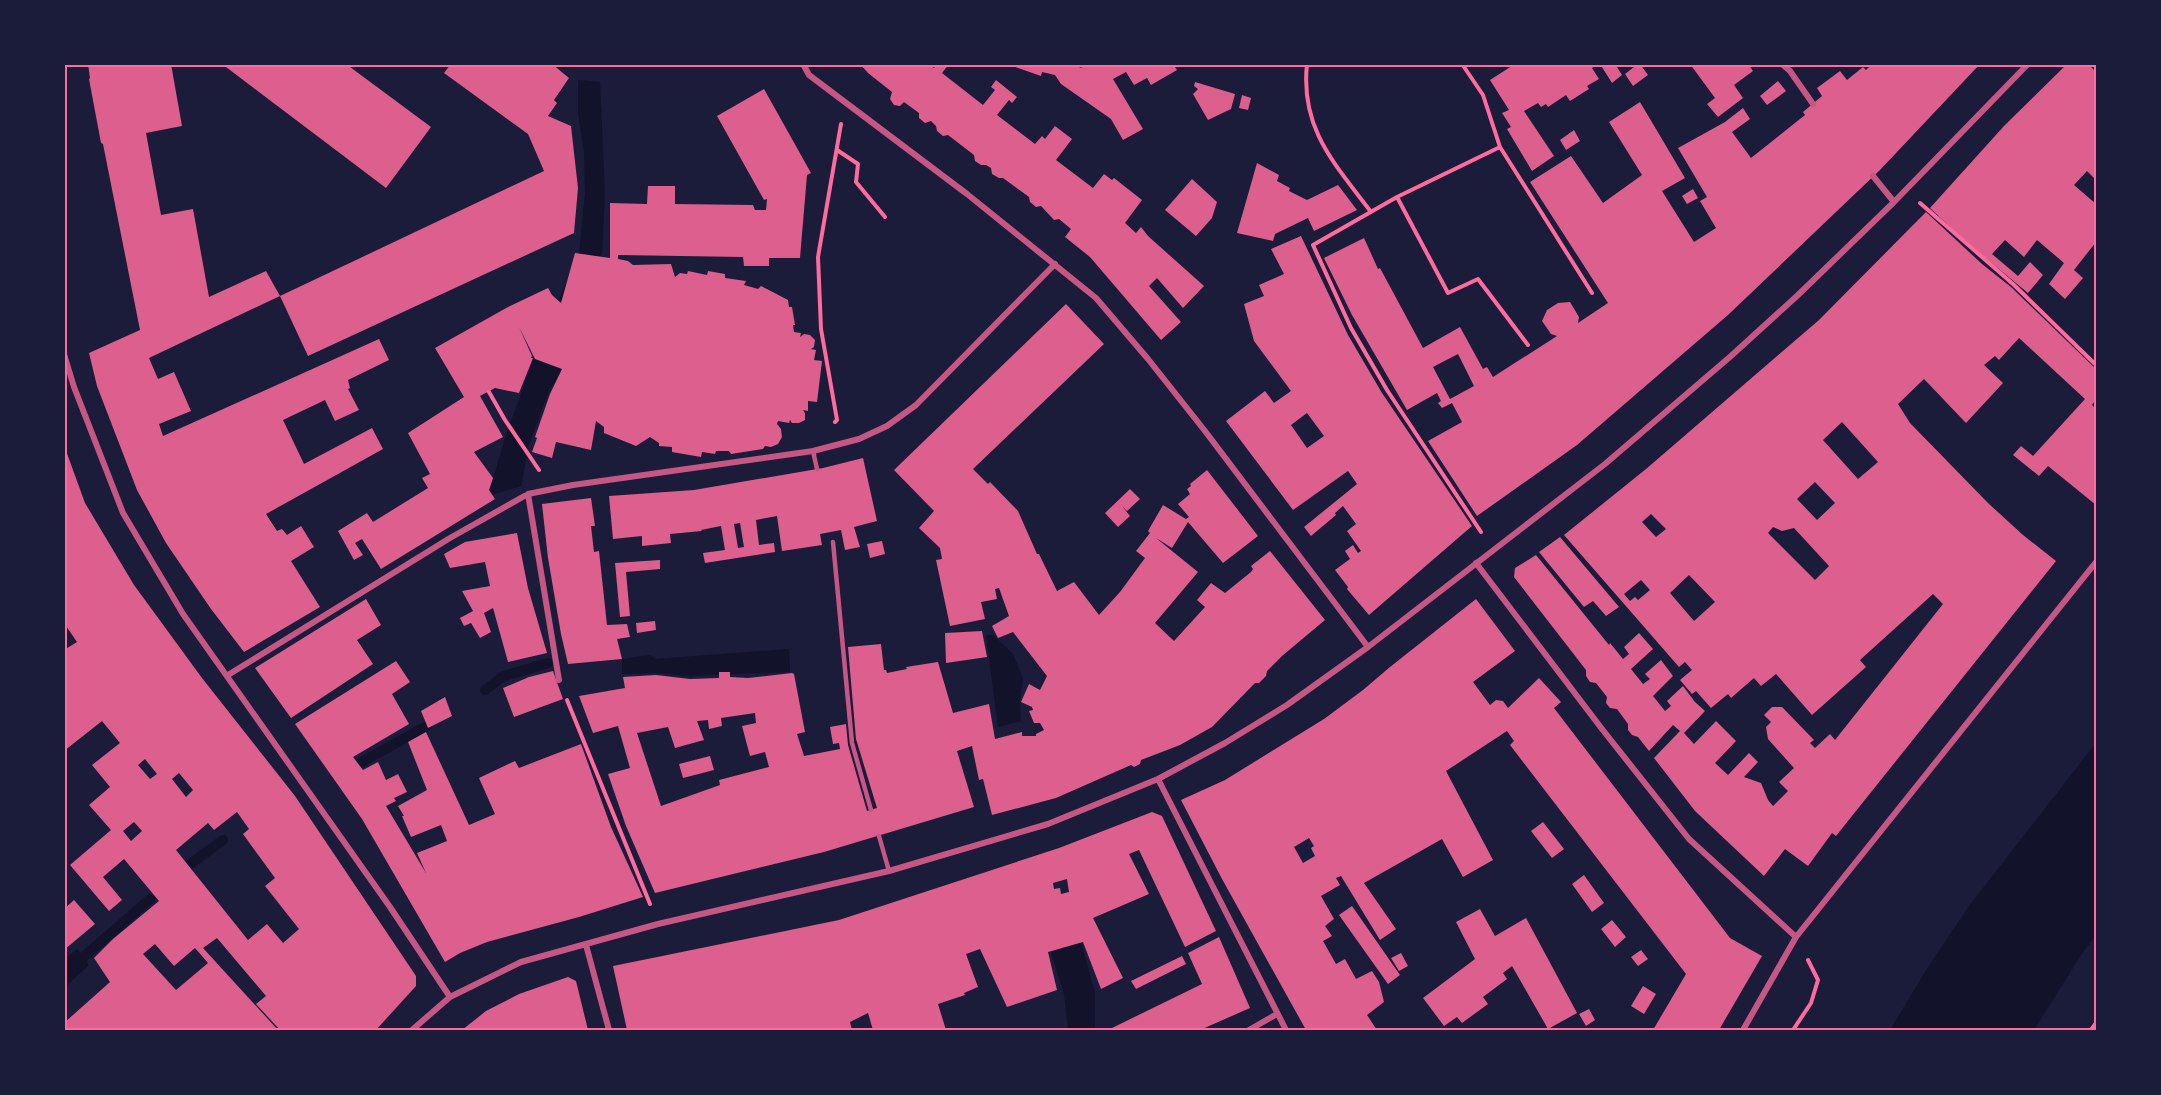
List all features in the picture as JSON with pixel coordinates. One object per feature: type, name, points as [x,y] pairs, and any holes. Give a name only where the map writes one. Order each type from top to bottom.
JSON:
[{"type":"street","points":[[803,64],[809,75],[967,194],[1096,298],[1148,359],[1368,647]]},
{"type":"street","points":[[1782,64],[1790,70],[1813,104]]},
{"type":"street","points":[[412,1030],[450,997],[520,962],[658,924],[889,871],[1048,824],[1158,779],[1225,743],[1287,705],[1368,647],[1605,464],[1722,364],[1798,295],[1906,190],[2028,64]]},
{"type":"street","points":[[1873,176],[1894,202]]},
{"type":"street","points":[[228,675],[450,538],[528,494],[573,485],[813,451],[859,439],[887,426],[916,405],[1055,264]]},
{"type":"street","points":[[64,354],[74,387],[123,513],[183,614],[390,907],[450,997]]},
{"type":"street","points":[[64,391],[74,387]]},
{"type":"street","points":[[528,494],[558,680]]},
{"type":"street","points":[[1476,562],[1602,729],[1689,839],[1796,937]]},
{"type":"street","points":[[1743,1030],[1796,937],[2097,562]]},
{"type":"street","points":[[1158,779],[1286,1030]]},
{"type":"street","points":[[586,945],[609,1030]]},
{"type":"street","points":[[1249,1030],[1277,1014]]},
{"type":"lane","points":[[813,451],[817,469]]},
{"type":"lane","points":[[833,542],[852,742],[871,810]]},
{"type":"lane","points":[[879,836],[889,871]]},
{"type":"path","points":[[1307,64],[1305,80],[1307,104],[1316,134],[1333,162],[1371,212]]},
{"type":"path","points":[[1462,64],[1483,95],[1500,147],[1592,293]]},
{"type":"path","points":[[813,451],[837,420],[821,329],[818,257],[845,103]]},
{"type":"path","points":[[1492,551],[1387,390],[1351,328],[1313,245],[1397,197],[1500,147]]},
{"type":"path","points":[[837,150],[858,164],[856,182],[885,217]]},
{"type":"path","points":[[1906,190],[2013,284],[2097,365]]},
{"type":"path","points":[[1397,197],[1448,292],[1478,279],[1528,345]]},
{"type":"path","points":[[489,392],[540,472]]},
{"type":"path","points":[[558,680],[658,924]]},
{"type":"path","points":[[1793,1030],[1811,1003],[1818,980]]},
{"type":"path","points":[[2091,1030],[2097,1023]]},
{"type":"shaded area","points":[[578,80],[600,82],[605,194],[602,253],[562,370],[548,393],[529,444],[521,486],[488,496],[505,438],[534,358],[579,253],[585,194],[584,151],[578,113]]},
{"type":"shaded area","points":[[986,635],[993,635],[1013,654],[1023,678],[1020,701],[1021,721],[998,727]]},
{"type":"shaded area","points":[[789,649],[790,672],[690,676],[656,673],[622,674],[622,659],[650,655],[655,659]]},
{"type":"shaded area","points":[[2096,743],[2096,935],[2034,1030],[1890,1030],[1928,967],[1969,906]]},
{"type":"shaded area","points":[[1081,942],[1095,993],[1095,1030],[1068,1030],[1064,994],[1051,952]]},
{"type":"shaded area","points":[[77,949],[89,965],[65,987],[65,959]]},
{"type":"building","points":[[88,64],[171,64],[182,126],[146,133],[161,215],[193,209],[209,297],[266,271],[280,296],[149,358],[158,379],[174,372],[191,411],[159,424],[163,436],[379,339],[389,360],[348,380],[350,388],[348,389],[359,410],[335,421],[325,400],[283,420],[304,464],[372,428],[383,449],[266,514],[277,531],[282,529],[287,535],[301,526],[314,547],[291,561],[320,607],[244,652],[211,609],[166,543],[137,490],[97,386],[89,353],[140,330],[101,143]]},
{"type":"building","points":[[222,64],[346,64],[431,127],[386,188]]},
{"type":"building","points":[[451,64],[552,64],[569,78],[554,100],[557,103],[548,116],[571,126],[578,188],[574,233],[308,356],[280,296],[544,171],[528,134],[444,73]]},
{"type":"building","points":[[860,64],[929,64],[934,68],[937,64],[949,64],[942,73],[983,105],[995,90],[991,87],[996,80],[1017,97],[1012,103],[1009,100],[997,115],[1035,144],[1042,136],[1045,139],[1055,126],[1072,139],[1056,160],[1093,188],[1104,174],[1112,180],[1114,178],[1142,200],[1125,223],[1136,233],[1141,227],[1204,286],[1183,308],[1157,278],[1149,286],[1181,322],[1161,340],[1090,257],[1065,237],[1071,229],[1059,219],[1054,220],[1041,206],[1036,207],[1030,202],[1029,197],[1003,178],[992,174],[991,168],[975,161],[974,155],[948,135],[943,136],[931,121],[925,123],[919,118],[919,113],[904,102],[900,106],[894,105],[890,99],[892,92]]},
{"type":"building","points":[[1007,64],[1069,64],[1082,68],[1079,64],[1173,64],[1177,70],[1151,85],[1147,78],[1134,85],[1126,72],[1113,79],[1143,129],[1123,140],[1111,119],[1061,84],[1055,75],[1042,72],[1041,76]]},
{"type":"building","points":[[1515,64],[1597,64],[1592,68],[1599,79],[1587,86],[1589,89],[1570,101],[1566,95],[1548,107],[1546,104],[1541,107],[1538,103],[1524,111],[1554,156],[1532,171],[1507,129],[1511,127],[1502,113],[1509,110],[1490,80]]},
{"type":"building","points":[[1600,64],[1621,64],[1617,67],[1622,75],[1612,83]]},
{"type":"building","points":[[1638,64],[1648,75],[1633,86],[1625,74]]},
{"type":"building","points":[[1690,64],[1748,64],[1753,71],[1734,85],[1743,98],[1718,117],[1707,104],[1715,98]]},
{"type":"building","points":[[1872,64],[1980,64],[1880,170],[1728,315],[1577,445],[1477,516],[1428,441],[1462,422],[1452,403],[1442,408],[1438,403],[1441,401],[1437,393],[1407,410],[1352,315],[1324,258],[1364,238],[1378,269],[1380,268],[1423,348],[1460,327],[1483,369],[1487,367],[1493,377],[1557,336],[1551,334],[1542,321],[1547,310],[1558,303],[1570,302],[1579,317],[1578,323],[1608,303],[1530,182],[1571,156],[1603,203],[1642,175],[1609,122],[1640,102],[1685,178],[1662,191],[1694,242],[1716,228],[1700,201],[1707,197],[1678,148],[1725,122],[1743,108],[1750,119],[1732,132],[1751,158],[1805,115],[1803,112],[1822,96],[1817,88],[1840,71],[1847,80],[1863,67],[1866,70]],"holes":[[[1458,354],[1474,386],[1450,399],[1433,367]]]},
{"type":"building","points":[[2067,64],[2088,64],[2096,72],[2096,180],[2087,171],[2074,185],[2096,204],[2096,242],[2074,270],[2083,278],[2065,299],[2049,284],[2064,263],[2037,240],[2024,257],[2005,240],[1992,254],[2018,276],[2030,262],[2043,275],[2028,293],[1965,241],[1930,208],[2004,126]]},
{"type":"building","points":[[1778,81],[1786,91],[1767,105],[1760,96]]},
{"type":"building","points":[[1195,82],[1235,94],[1231,109],[1208,120],[1193,94],[1198,89],[1194,86]]},
{"type":"building","points":[[764,89],[811,173],[807,175],[800,258],[769,258],[769,266],[744,266],[743,257],[618,255],[618,259],[628,261],[633,265],[671,264],[675,277],[680,273],[687,274],[688,271],[707,275],[708,271],[725,274],[725,278],[746,281],[744,285],[758,289],[761,286],[788,300],[789,307],[792,307],[794,332],[801,333],[800,337],[804,334],[810,335],[815,340],[814,347],[811,349],[816,350],[814,360],[822,361],[817,402],[808,401],[808,411],[803,410],[805,420],[799,423],[792,423],[790,420],[789,423],[778,421],[782,437],[778,444],[731,454],[729,451],[716,451],[715,454],[702,452],[701,457],[672,452],[672,447],[659,446],[659,443],[650,437],[636,446],[604,433],[604,427],[596,421],[591,450],[556,442],[552,458],[532,452],[550,394],[562,369],[535,359],[519,327],[531,358],[533,358],[519,393],[495,388],[480,396],[503,437],[474,452],[493,478],[489,490],[495,499],[381,569],[362,539],[355,543],[363,555],[354,560],[338,531],[367,513],[373,522],[428,488],[422,478],[430,474],[408,433],[464,397],[435,348],[508,307],[548,288],[561,303],[575,253],[610,258],[610,203],[647,204],[648,186],[675,186],[675,204],[753,205],[755,210],[766,210],[767,199],[764,200],[717,116]]},
{"type":"building","points":[[1242,95],[1251,98],[1248,110],[1239,108]]},
{"type":"building","points":[[1574,130],[1580,141],[1566,150],[1560,140]]},
{"type":"building","points":[[1257,163],[1279,175],[1277,181],[1290,188],[1289,191],[1307,200],[1338,185],[1357,210],[1314,231],[1308,218],[1275,234],[1273,241],[1237,233]]},
{"type":"building","points":[[1192,179],[1217,202],[1212,218],[1196,236],[1165,210]]},
{"type":"building","points":[[1693,189],[1698,198],[1687,204],[1682,196]]},
{"type":"building","points":[[1926,212],[1982,264],[2011,287],[2096,369],[2096,399],[2092,405],[2096,409],[2096,505],[2048,466],[2039,476],[2013,455],[2021,446],[2033,456],[2085,399],[2019,338],[1999,360],[1995,356],[1984,365],[2003,383],[1966,423],[1924,379],[1898,404],[1910,423],[1988,503],[2056,561],[1836,836],[1832,833],[1808,866],[1785,849],[1764,876],[1695,811],[1654,758],[1680,731],[1673,725],[1649,751],[1638,737],[1632,735],[1628,730],[1628,724],[1617,709],[1610,708],[1606,703],[1607,697],[1596,683],[1590,682],[1586,676],[1586,670],[1514,577],[1515,568],[1536,555],[1623,659],[1629,654],[1624,647],[1639,633],[1653,649],[1631,669],[1643,684],[1650,679],[1645,674],[1661,660],[1673,676],[1653,696],[1665,711],[1671,706],[1667,701],[1683,686],[1705,711],[1684,733],[1694,744],[1716,721],[1736,741],[1715,763],[1728,775],[1749,753],[1758,762],[1744,777],[1761,783],[1773,806],[1788,791],[1779,782],[1794,768],[1768,739],[1766,727],[1771,722],[1764,715],[1772,707],[1782,707],[1814,740],[1810,743],[1815,748],[1830,734],[1835,740],[1943,604],[1933,594],[1860,660],[1866,667],[1812,715],[1776,674],[1761,686],[1754,678],[1731,698],[1728,694],[1711,708],[1696,691],[1692,694],[1680,680],[1692,670],[1685,662],[1679,667],[1564,535],[1646,469],[1819,320]],"holes":[[[1842,422],[1878,462],[1858,479],[1823,440]],[[1815,482],[1835,503],[1817,520],[1797,499]],[[1651,514],[1666,529],[1656,537],[1642,522]],[[1773,527],[1782,531],[1794,528],[1829,566],[1815,580],[1768,533]],[[1689,575],[1715,602],[1694,621],[1670,593]],[[1641,580],[1650,590],[1638,600],[1635,597],[1630,601],[1624,594]]]},
{"type":"building","points":[[1301,236],[1348,335],[1382,393],[1472,526],[1369,615],[1347,589],[1348,587],[1335,570],[1350,559],[1345,551],[1353,545],[1358,553],[1361,551],[1347,531],[1356,524],[1343,506],[1311,536],[1304,527],[1357,484],[1348,471],[1293,510],[1226,421],[1265,391],[1274,403],[1291,391],[1254,341],[1244,304],[1264,296],[1259,285],[1284,274],[1271,249]],"holes":[[[1307,413],[1324,436],[1307,448],[1291,425]]]},
{"type":"building","points":[[1066,304],[1104,344],[973,469],[988,484],[990,482],[1018,511],[1057,591],[1074,582],[1099,615],[1120,592],[1145,558],[1136,551],[1150,533],[1148,531],[1163,505],[1186,519],[1189,517],[1178,504],[1190,494],[1187,489],[1191,486],[1190,484],[1207,470],[1258,536],[1223,563],[1188,522],[1172,548],[1156,538],[1198,572],[1155,623],[1174,641],[1205,607],[1197,600],[1211,583],[1225,593],[1251,572],[1253,569],[1251,566],[1270,551],[1325,620],[1282,656],[1267,671],[1266,676],[1259,683],[1255,683],[1212,727],[1180,745],[1141,760],[1140,764],[1134,767],[1131,765],[1056,798],[992,815],[983,779],[979,780],[972,746],[957,751],[974,807],[824,852],[655,893],[626,826],[608,774],[630,768],[618,726],[593,733],[579,696],[625,688],[623,677],[656,675],[690,679],[719,678],[719,672],[730,672],[730,677],[748,678],[794,674],[805,732],[797,734],[804,756],[840,749],[839,743],[833,744],[830,727],[846,724],[848,745],[867,811],[877,808],[856,739],[848,647],[881,644],[884,670],[887,673],[907,669],[906,667],[938,662],[953,713],[989,704],[995,739],[1022,732],[1022,736],[1036,736],[1044,730],[1040,723],[1034,723],[1029,711],[1033,710],[1032,707],[1021,702],[1029,684],[1040,690],[1047,676],[1013,632],[998,638],[992,626],[1009,616],[999,588],[995,589],[997,599],[981,602],[985,619],[950,626],[936,560],[942,559],[940,548],[919,528],[934,511],[894,470]],"holes":[[[755,713],[756,723],[742,726],[750,756],[765,752],[769,767],[719,780],[720,785],[661,806],[637,733],[668,727],[675,748],[704,740],[697,721],[708,720],[709,729],[722,726],[721,718]]]},
{"type":"building","points":[[65,448],[85,503],[134,585],[202,678],[295,796],[416,976],[416,986],[376,1030],[280,1030],[256,1004],[266,996],[217,938],[203,948],[278,1030],[64,1030],[64,1023],[110,982],[94,958],[159,901],[124,859],[103,877],[122,900],[109,911],[70,865],[111,830],[89,805],[110,787],[92,765],[120,743],[102,721],[64,751],[64,650],[77,642],[64,623]],"holes":[[[145,759],[157,774],[150,779],[138,765]],[[179,773],[193,790],[186,797],[172,779]],[[237,812],[249,829],[243,834],[275,878],[265,886],[299,929],[283,943],[267,924],[248,940],[176,850],[208,823],[214,830]],[[134,822],[142,831],[131,841],[123,831]],[[155,944],[174,966],[195,948],[208,963],[176,990],[143,954]]]},
{"type":"building","points":[[863,458],[877,521],[854,527],[860,547],[845,550],[841,530],[820,534],[822,545],[782,551],[777,516],[756,520],[759,545],[774,543],[775,552],[705,563],[703,553],[725,550],[721,526],[702,531],[670,534],[671,543],[642,546],[642,536],[613,539],[609,496],[694,490],[823,468]],"holes":[[[740,523],[744,547],[738,548],[734,524]]]},
{"type":"building","points":[[1130,489],[1140,499],[1127,511],[1122,506],[1130,516],[1118,527],[1105,513]]},
{"type":"building","points":[[591,498],[595,526],[591,526],[594,552],[599,551],[607,625],[627,624],[630,637],[617,639],[622,659],[568,664],[548,558],[542,504]]},
{"type":"building","points":[[517,533],[528,588],[547,653],[508,662],[493,608],[484,613],[491,632],[480,638],[471,623],[464,626],[460,618],[473,611],[462,591],[490,586],[485,562],[450,568],[444,554],[465,542]]},
{"type":"building","points":[[1560,537],[1619,607],[1606,616],[1593,601],[1584,607],[1539,552]]},
{"type":"building","points":[[882,541],[885,554],[870,558],[867,544]]},
{"type":"building","points":[[660,560],[660,569],[626,572],[630,616],[620,617],[615,563]]},
{"type":"building","points":[[366,599],[381,625],[357,640],[373,664],[291,718],[255,668]]},
{"type":"building","points":[[1476,599],[1515,651],[1473,682],[1490,705],[1496,700],[1503,701],[1508,708],[1539,678],[1561,702],[1554,708],[1730,938],[1762,956],[1719,1030],[1653,1030],[1686,974],[1510,745],[1514,741],[1507,731],[1446,771],[1493,860],[1463,877],[1442,839],[1364,883],[1396,929],[1380,940],[1341,876],[1336,878],[1340,885],[1321,896],[1334,919],[1325,926],[1332,936],[1323,941],[1336,964],[1345,959],[1356,979],[1372,971],[1379,982],[1384,1002],[1367,1015],[1377,1030],[1306,1030],[1181,800],[1225,780],[1324,719]],"holes":[[[1309,838],[1314,846],[1311,848],[1315,856],[1303,863],[1294,847]]]},
{"type":"building","points":[[655,621],[656,630],[637,633],[636,623]]},
{"type":"building","points":[[982,631],[987,657],[946,663],[945,633]]},
{"type":"building","points":[[396,661],[410,682],[392,694],[409,724],[353,757],[363,770],[378,762],[386,780],[398,774],[407,792],[394,798],[396,801],[386,806],[426,873],[417,853],[447,841],[441,825],[411,837],[398,806],[427,790],[408,742],[426,732],[469,825],[495,814],[479,778],[515,761],[519,768],[581,744],[611,827],[643,897],[487,942],[445,962],[362,819],[295,724]]},
{"type":"building","points":[[553,671],[563,699],[514,717],[503,688],[529,677]]},
{"type":"building","points":[[445,697],[452,716],[428,728],[421,711]]},
{"type":"building","points":[[710,756],[714,770],[683,778],[679,764]]},
{"type":"building","points":[[1152,812],[1162,816],[1216,931],[1185,947],[1139,850],[1129,854],[1149,894],[1093,918],[1123,978],[1101,989],[1083,942],[1048,952],[1057,990],[1007,1007],[980,949],[966,954],[978,987],[964,993],[965,995],[938,1004],[946,1030],[873,1030],[868,1013],[850,1022],[852,1030],[627,1030],[613,966],[839,920],[1059,848]],"holes":[[[1067,879],[1069,892],[1061,894],[1060,888],[1054,889],[1053,883]]]},
{"type":"building","points":[[1543,822],[1564,849],[1552,858],[1531,831]]},
{"type":"building","points":[[1584,875],[1604,903],[1592,912],[1572,884]]},
{"type":"building","points":[[74,900],[95,924],[64,950],[64,909]]},
{"type":"building","points":[[1352,906],[1400,975],[1388,984],[1339,915]]},
{"type":"building","points":[[1480,909],[1495,936],[1526,918],[1577,1013],[1548,1029],[1512,966],[1503,973],[1507,979],[1483,997],[1488,1004],[1462,1023],[1457,1017],[1444,1026],[1423,998],[1475,959],[1456,922]]},
{"type":"building","points":[[1612,920],[1626,937],[1615,947],[1601,929]]},
{"type":"building","points":[[1219,937],[1250,1008],[1200,1030],[1113,1030],[1112,1028],[1202,984],[1188,953]]},
{"type":"building","points":[[1641,950],[1648,959],[1638,966],[1631,957]]},
{"type":"building","points":[[1401,953],[1408,966],[1399,971],[1391,958]]},
{"type":"building","points":[[1182,956],[1186,964],[1136,989],[1131,981]]},
{"type":"building","points":[[568,977],[576,981],[588,1030],[462,1030],[486,1011],[519,994]]},
{"type":"building","points":[[1643,986],[1656,994],[1644,1014],[1631,1006]]},
{"type":"building","points":[[1589,1009],[1595,1020],[1586,1026],[1579,1014]]},
{"type":"waterway","points":[[485,690],[504,676],[548,663]]},
{"type":"waterway","points":[[360,763],[427,726]]},
{"type":"waterway","points":[[189,865],[223,840]]},
{"type":"waterway","points":[[64,974],[150,899]]}]
